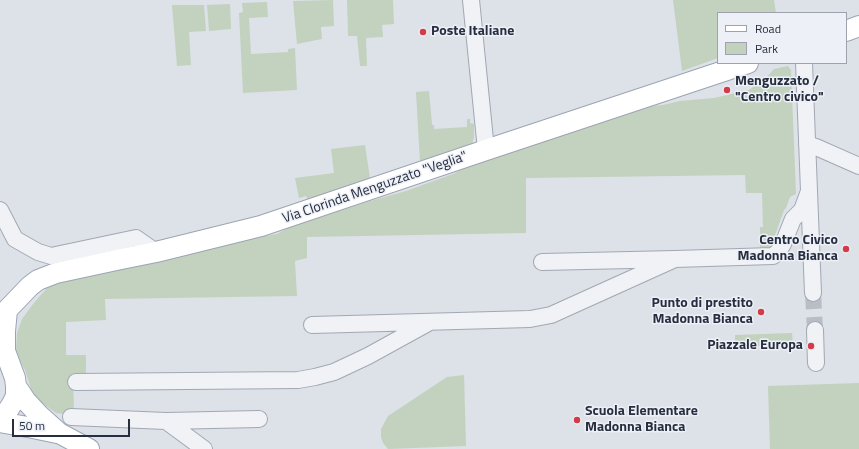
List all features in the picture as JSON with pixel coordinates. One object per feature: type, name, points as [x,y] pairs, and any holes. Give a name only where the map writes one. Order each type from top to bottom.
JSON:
[{"type":"main road","points":[[847,31],[859,26]]},
{"type":"main road","name":"Via Clorinda Menguzzato \"Veglia\"","points":[[89,449],[59,433],[40,416],[26,401],[9,373],[5,351],[3,314],[30,286],[38,280],[56,274],[156,252],[261,226],[745,64]]},
{"type":"main road","points":[[0,417],[7,412],[16,396],[9,373]]},
{"type":"main road","name":"Via Clorinda Menguzzato \"Veglia\"","points":[[0,422],[59,433]]},
{"type":"street","points":[[471,0],[486,150]]},
{"type":"street","points":[[804,64],[813,293]]},
{"type":"street","points":[[807,144],[859,166]]},
{"type":"street","points":[[542,262],[773,256],[778,252],[783,244],[793,219],[802,210],[809,191]]},
{"type":"street","points":[[0,210],[15,239],[38,252],[51,256],[136,238],[156,252]]},
{"type":"street","points":[[312,325],[530,319],[551,314],[675,259]]},
{"type":"street","points":[[76,382],[298,380],[314,378],[334,372],[368,356],[431,321]]},
{"type":"street","points":[[815,330],[816,362]]},
{"type":"street","points":[[71,417],[166,421],[259,419]]},
{"type":"street","points":[[166,421],[204,449]]},
{"type":"green space","points":[[333,0],[334,26],[321,27],[322,39],[297,44],[293,1]]},
{"type":"green space","points":[[347,0],[393,0],[394,24],[382,25],[383,37],[366,38],[367,66],[360,66],[357,36],[348,36]]},
{"type":"green space","points":[[673,0],[774,0],[776,12],[717,12],[717,58],[682,71]]},
{"type":"green space","points":[[267,2],[268,17],[249,18],[251,54],[288,52],[288,49],[295,48],[297,90],[243,93],[239,13],[243,12],[242,3]]},
{"type":"green space","points":[[230,4],[231,29],[209,31],[207,5]]},
{"type":"green space","points":[[172,5],[204,5],[206,31],[189,32],[191,65],[177,66]]},
{"type":"green space","points":[[788,66],[791,70],[796,194],[790,197],[770,249],[760,249],[760,227],[763,227],[762,193],[746,193],[745,175],[526,178],[526,233],[307,237],[307,258],[295,261],[297,296],[105,299],[106,320],[66,322],[66,355],[86,355],[86,379],[73,380],[74,411],[63,414],[56,413],[38,400],[31,389],[25,370],[16,351],[17,333],[22,319],[33,304],[47,288],[59,278],[183,250],[277,234],[290,227],[406,191],[453,174],[469,165],[649,106],[714,98],[749,90],[766,78],[774,69]]},
{"type":"green space","points":[[429,91],[432,125],[434,125],[434,129],[467,127],[467,119],[470,119],[470,123],[474,124],[474,137],[472,144],[420,162],[416,92]]},
{"type":"green space","points":[[365,145],[370,178],[308,200],[306,196],[299,198],[295,178],[334,173],[331,149]]},
{"type":"green space","points":[[792,333],[793,345],[735,347],[735,335]]},
{"type":"green space","points":[[464,375],[466,446],[388,449],[383,443],[381,429],[388,416],[447,377]]},
{"type":"green space","points":[[859,383],[859,449],[770,449],[768,386]]},
{"type":"tunnel","points":[[813,293],[815,330]]},
{"type":"place","name":"Poste Italiane","points":[[423,32]]},
{"type":"place","name":"Menguzzato / \"Centro civico\"","points":[[727,90]]},
{"type":"place","name":"Centro Civico Madonna Bianca","points":[[846,249]]},
{"type":"place","name":"Punto di prestito Madonna Bianca","points":[[761,312]]},
{"type":"place","name":"Piazzale Europa","points":[[811,346]]},
{"type":"place","name":"Scuola Elementare Madonna Bianca","points":[[577,420]]}]
